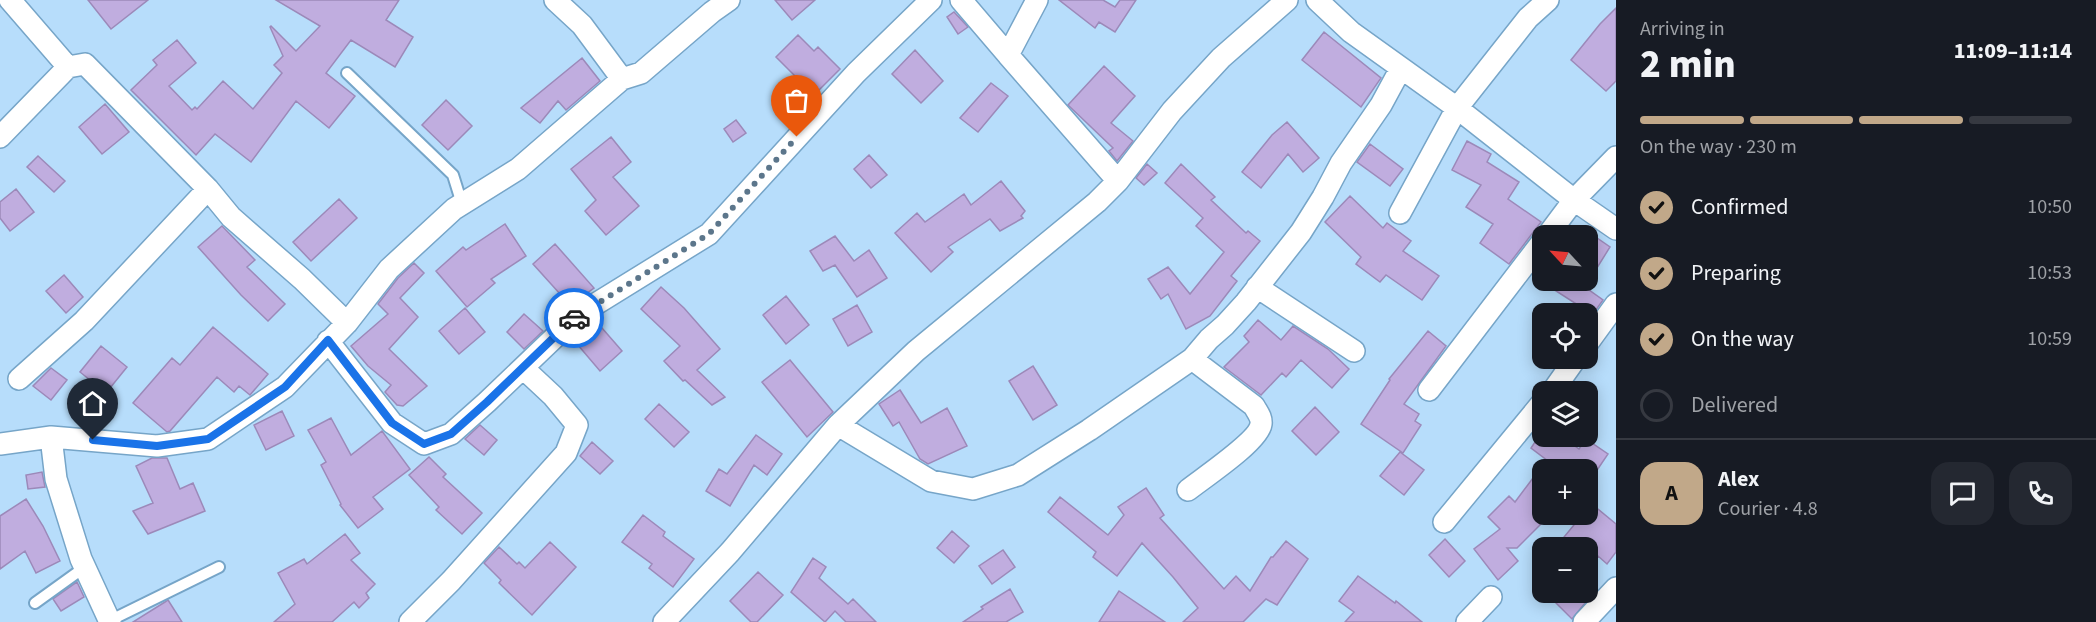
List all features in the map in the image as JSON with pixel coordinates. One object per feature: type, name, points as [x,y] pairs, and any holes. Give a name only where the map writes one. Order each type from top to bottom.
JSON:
[{"type":"street","points":[[10,0],[68,67]]},
{"type":"street","points":[[555,0],[582,25],[622,79]]},
{"type":"street","points":[[0,444],[51,436],[157,446],[208,439],[285,387],[328,340],[347,323],[389,269],[454,209],[519,169],[622,79],[641,73],[729,0]]},
{"type":"street","points":[[328,340],[392,423],[424,444],[451,434],[578,315],[709,234],[856,73],[931,0]]},
{"type":"street","points":[[961,0],[1118,181]]},
{"type":"street","points":[[1008,56],[1037,0]]},
{"type":"street","points":[[664,622],[730,552],[838,425],[916,351],[1097,202],[1118,181],[1172,111],[1221,58],[1287,0]]},
{"type":"street","points":[[1400,213],[1457,108],[1528,18],[1548,0]]},
{"type":"street","points":[[1322,1],[1351,32],[1457,108],[1574,200],[1616,229]]},
{"type":"street","points":[[0,137],[68,67],[86,64],[208,189],[231,217],[302,279],[347,323]]},
{"type":"street","points":[[838,425],[931,481],[974,489],[1018,475],[1089,430],[1192,358],[1239,310],[1301,232],[1341,163],[1381,105],[1401,68]]},
{"type":"street","points":[[1555,225],[1574,200],[1616,157]]},
{"type":"street","points":[[20,379],[84,321],[208,189]]},
{"type":"street","points":[[1429,390],[1532,255]]},
{"type":"street","points":[[1257,288],[1354,351]]},
{"type":"street","points":[[1598,329],[1616,304]]},
{"type":"street","points":[[1188,490],[1252,439],[1261,426],[1261,417],[1254,406],[1192,358]]},
{"type":"street","points":[[410,622],[450,582],[566,453],[577,425],[553,396],[523,368]]},
{"type":"street","points":[[1444,522],[1532,415]]},
{"type":"street","points":[[51,436],[56,479],[85,567],[109,621]]},
{"type":"street","points":[[1584,622],[1616,588]]},
{"type":"street","points":[[1467,622],[1491,597]]},
{"type":"lane","points":[[347,73],[453,175],[462,204]]},
{"type":"lane","points":[[35,603],[85,567]]},
{"type":"lane","points":[[109,621],[219,567]]},
{"type":"building","points":[[88,0],[148,0],[111,29]]},
{"type":"building","points":[[276,0],[399,0],[386,20],[413,37],[395,67],[351,40],[326,73],[355,96],[329,128],[296,101],[251,162],[215,134],[196,155],[131,90],[157,65],[153,60],[177,40],[196,63],[169,86],[192,110],[195,107],[197,109],[223,81],[253,109],[282,73],[274,65],[283,56],[270,27],[296,51],[320,26]]},
{"type":"building","points":[[775,0],[815,0],[792,20]]},
{"type":"building","points":[[1059,0],[1103,0],[1115,7],[1120,0],[1136,0],[1115,32],[1099,22],[1095,28]]},
{"type":"building","points":[[1616,8],[1616,81],[1606,91],[1571,60]]},
{"type":"building","points":[[954,12],[968,27],[958,34],[947,17]]},
{"type":"building","points":[[1324,32],[1381,78],[1361,107],[1302,60]]},
{"type":"building","points":[[798,35],[814,51],[818,47],[840,69],[814,95],[776,57]]},
{"type":"building","points":[[915,50],[943,81],[921,103],[892,74]]},
{"type":"building","points":[[582,58],[600,81],[566,110],[558,101],[540,123],[521,108]]},
{"type":"building","points":[[1104,66],[1135,96],[1111,123],[1133,141],[1117,161],[1109,151],[1113,148],[1068,105]]},
{"type":"building","points":[[991,83],[1008,96],[978,132],[960,118]]},
{"type":"building","points":[[446,100],[472,126],[448,150],[422,125]]},
{"type":"building","points":[[105,104],[129,132],[102,154],[79,127]]},
{"type":"building","points":[[736,120],[746,133],[733,142],[724,129]]},
{"type":"building","points":[[1287,122],[1319,158],[1303,172],[1288,154],[1261,188],[1242,172],[1272,135]]},
{"type":"building","points":[[611,137],[631,162],[613,177],[639,206],[606,235],[585,211],[596,200],[571,169]]},
{"type":"building","points":[[1467,141],[1491,154],[1487,162],[1519,182],[1508,199],[1541,222],[1539,225],[1532,225],[1532,234],[1509,264],[1480,243],[1493,224],[1466,207],[1481,185],[1452,170]]},
{"type":"building","points":[[1370,144],[1403,169],[1390,186],[1357,162]]},
{"type":"building","points":[[869,155],[887,175],[871,188],[854,169]]},
{"type":"building","points":[[38,156],[65,181],[54,192],[27,167]]},
{"type":"building","points":[[1147,164],[1157,173],[1144,185],[1136,178]]},
{"type":"building","points":[[1181,164],[1215,197],[1211,200],[1246,233],[1248,231],[1260,241],[1231,276],[1237,281],[1210,316],[1186,329],[1168,294],[1161,299],[1148,279],[1168,267],[1190,294],[1224,252],[1196,226],[1203,218],[1165,183]]},
{"type":"building","points":[[1001,181],[1025,211],[1021,216],[1023,218],[1000,231],[990,219],[948,247],[953,252],[931,272],[895,233],[917,213],[925,222],[964,194],[971,205]]},
{"type":"building","points":[[16,189],[34,212],[10,231],[0,218],[0,202]]},
{"type":"building","points":[[1350,196],[1383,228],[1387,223],[1411,241],[1403,251],[1439,276],[1422,300],[1386,275],[1380,282],[1356,264],[1361,257],[1325,222]]},
{"type":"building","points":[[339,199],[357,218],[311,261],[293,242]]},
{"type":"building","points":[[505,224],[526,256],[491,279],[495,283],[467,307],[436,271],[463,247],[466,250]]},
{"type":"building","points":[[222,226],[255,260],[247,267],[285,304],[268,321],[198,247]]},
{"type":"building","points":[[835,236],[854,261],[869,250],[887,278],[857,297],[835,265],[823,271],[810,251]]},
{"type":"building","points":[[1598,239],[1610,247],[1598,266]]},
{"type":"building","points":[[555,244],[594,288],[570,305],[533,264]]},
{"type":"building","points":[[414,263],[424,273],[400,298],[418,317],[389,349],[427,386],[403,406],[397,405],[385,392],[391,385],[368,366],[351,346],[388,314],[378,304],[398,278]]},
{"type":"building","points":[[64,275],[83,297],[66,313],[46,291]]},
{"type":"building","points":[[661,287],[684,308],[720,349],[697,370],[725,397],[712,405],[685,380],[683,381],[664,361],[680,346],[641,309]]},
{"type":"building","points":[[1556,291],[1591,291],[1603,300],[1598,307],[1598,303],[1575,303]]},
{"type":"building","points":[[786,296],[809,325],[786,344],[763,315]]},
{"type":"building","points":[[857,305],[872,332],[848,346],[833,319]]},
{"type":"building","points":[[465,308],[485,332],[459,354],[439,331]]},
{"type":"building","points":[[524,314],[543,331],[524,349],[507,332]]},
{"type":"building","points":[[595,320],[622,351],[600,371],[572,338]]},
{"type":"building","points":[[1258,320],[1281,340],[1293,326],[1328,349],[1349,369],[1332,388],[1301,360],[1286,377],[1282,373],[1261,395],[1224,367],[1249,342],[1244,336]]},
{"type":"building","points":[[213,327],[268,374],[250,395],[239,386],[234,392],[217,377],[167,432],[133,403],[172,358],[180,365]]},
{"type":"building","points":[[1428,331],[1446,346],[1404,404],[1419,414],[1415,421],[1421,425],[1403,453],[1361,424],[1389,379]]},
{"type":"building","points":[[101,346],[127,367],[106,393],[80,372]]},
{"type":"building","points":[[790,360],[833,412],[807,437],[762,382]]},
{"type":"building","points":[[1033,366],[1057,405],[1033,420],[1009,381]]},
{"type":"building","points":[[51,368],[67,380],[51,400],[33,386]]},
{"type":"building","points":[[900,390],[921,423],[947,408],[967,446],[928,464],[920,459],[899,422],[893,426],[879,404]]},
{"type":"building","points":[[659,404],[689,432],[674,447],[645,419]]},
{"type":"building","points":[[1315,407],[1339,432],[1316,455],[1292,431]]},
{"type":"building","points":[[282,411],[294,436],[266,450],[254,425]]},
{"type":"building","points":[[331,418],[351,455],[382,431],[410,469],[373,497],[383,509],[358,528],[340,505],[321,465],[326,462],[308,430]]},
{"type":"building","points":[[480,425],[497,440],[484,455],[465,439]]},
{"type":"building","points":[[756,435],[782,454],[767,475],[754,465],[730,506],[706,491],[719,469],[727,474]]},
{"type":"building","points":[[592,442],[613,461],[600,474],[580,456]]},
{"type":"building","points":[[1598,447],[1608,454],[1598,469],[1598,459],[1546,459],[1531,448]]},
{"type":"building","points":[[1400,452],[1424,470],[1404,495],[1380,476]]},
{"type":"building","points":[[429,457],[446,474],[443,477],[482,513],[462,534],[436,510],[439,507],[409,475]]},
{"type":"building","points":[[152,458],[167,458],[180,489],[193,483],[205,511],[148,534],[133,511],[153,503],[136,466]]},
{"type":"building","points":[[42,472],[45,487],[28,489],[26,475]]},
{"type":"building","points":[[1532,479],[1532,525],[1540,525],[1517,548],[1507,548],[1518,561],[1498,580],[1474,549],[1500,529],[1488,517],[1509,496],[1515,502]]},
{"type":"building","points":[[1146,488],[1164,515],[1160,518],[1224,589],[1236,576],[1250,591],[1271,557],[1286,541],[1308,559],[1277,605],[1266,599],[1243,622],[1183,622],[1198,608],[1142,543],[1117,576],[1093,557],[1096,552],[1048,512],[1060,497],[1108,535],[1124,515],[1118,507]]},
{"type":"building","points":[[26,499],[43,526],[60,561],[36,573],[25,551],[0,569],[0,516]]},
{"type":"building","points":[[1598,509],[1616,524],[1616,552],[1607,564],[1598,556],[1598,537],[1564,537],[1574,525],[1598,525]]},
{"type":"building","points":[[643,515],[665,532],[663,536],[694,559],[673,587],[649,568],[652,564],[622,542]]},
{"type":"building","points":[[952,531],[969,546],[954,563],[937,548]]},
{"type":"building","points":[[345,534],[360,553],[351,560],[375,584],[366,593],[369,598],[359,608],[354,602],[332,622],[274,622],[295,604],[278,573],[304,559],[307,564]]},
{"type":"building","points":[[1445,539],[1465,561],[1449,577],[1429,555]]},
{"type":"building","points":[[550,542],[576,567],[532,615],[499,583],[501,580],[484,563],[499,547],[517,564],[519,562],[525,568]]},
{"type":"building","points":[[1003,550],[1015,567],[992,584],[979,566]]},
{"type":"building","points":[[813,558],[826,567],[819,578],[848,604],[853,599],[876,622],[846,622],[835,611],[825,622],[791,592]]},
{"type":"building","points":[[758,572],[783,595],[757,622],[751,622],[730,601]]},
{"type":"building","points":[[1358,576],[1395,603],[1396,601],[1422,622],[1345,622],[1354,612],[1339,601]]},
{"type":"building","points":[[77,582],[84,597],[61,611],[53,599]]},
{"type":"building","points":[[1010,589],[1023,612],[1006,622],[963,622],[983,609],[981,607]]},
{"type":"building","points":[[1119,591],[1165,622],[1099,622]]},
{"type":"building","points":[[168,600],[182,622],[133,622],[165,602]]},
{"type":"building","points":[[1556,603],[1585,603],[1572,619]]},
{"type":"way so far","points":[[574,318],[709,234],[797,137]]},
{"type":"route","points":[[93,440],[157,446],[208,439],[285,387],[328,340],[392,423],[424,444],[451,434],[574,318]]}]
